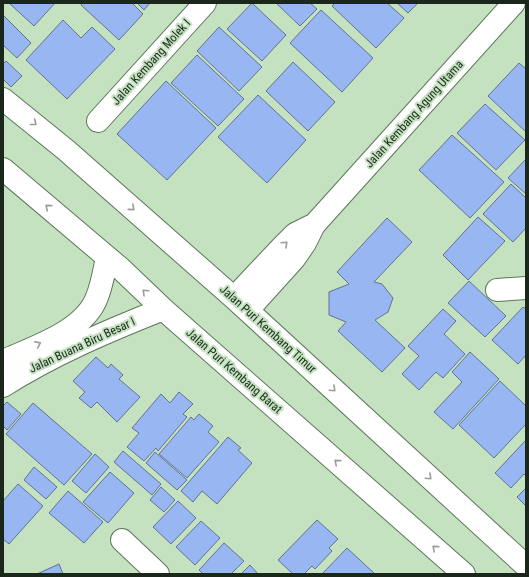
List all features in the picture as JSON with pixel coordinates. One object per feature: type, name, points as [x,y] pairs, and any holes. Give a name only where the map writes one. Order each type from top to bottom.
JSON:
[{"type":"street","name":"Jalan Kembang Molek I","points":[[98,121],[204,3]]},
{"type":"street","name":"Jalan Kembang Agung Utama","points":[[241,304],[295,234],[314,224],[514,3]]},
{"type":"street","name":"Jalan Puri Kembang Timur","points":[[3,100],[66,150],[241,304],[526,566]]},
{"type":"street","name":"Jalan Puri Kembang Barat","points":[[3,169],[107,258],[464,574]]},
{"type":"street","name":"Jalan Buana Biru Besar I","points":[[3,361],[71,329],[87,315],[97,297],[107,258]]},
{"type":"street","points":[[497,290],[526,288]]},
{"type":"street","name":"Jalan Buana Biru Besar I","points":[[3,386],[30,369],[120,326],[163,309]]},
{"type":"street","points":[[122,540],[158,574]]},
{"type":"building","points":[[9,3],[55,3],[34,26]]},
{"type":"building","points":[[82,3],[132,3],[143,14],[119,40],[81,5]]},
{"type":"building","points":[[137,3],[150,3],[144,10]]},
{"type":"building","points":[[252,3],[286,35],[262,61],[227,29]]},
{"type":"building","points":[[276,3],[310,3],[317,9],[300,26]]},
{"type":"building","points":[[335,3],[387,3],[404,18],[376,48],[332,6]]},
{"type":"building","points":[[397,3],[418,3],[408,13]]},
{"type":"building","points":[[321,10],[373,58],[342,92],[290,43]]},
{"type":"building","points":[[3,15],[31,43],[17,58],[3,45]]},
{"type":"building","points":[[63,20],[81,38],[92,27],[115,49],[67,99],[26,60]]},
{"type":"building","points":[[219,27],[262,67],[239,91],[197,51]]},
{"type":"building","points":[[197,55],[244,99],[218,126],[171,83]]},
{"type":"building","points":[[6,61],[22,76],[11,87],[3,79],[3,64]]},
{"type":"building","points":[[293,62],[335,102],[308,131],[266,91]]},
{"type":"building","points":[[519,63],[526,69],[526,132],[488,96]]},
{"type":"building","points":[[166,81],[216,128],[167,180],[117,134]]},
{"type":"building","points":[[258,95],[306,140],[267,183],[218,137]]},
{"type":"building","points":[[485,104],[525,140],[496,170],[457,133]]},
{"type":"building","points":[[452,135],[504,182],[470,218],[419,170]]},
{"type":"building","points":[[526,159],[526,194],[508,178]]},
{"type":"building","points":[[511,184],[526,198],[526,228],[513,242],[483,214]]},
{"type":"building","points":[[478,217],[505,241],[468,280],[443,255]]},
{"type":"building","points":[[387,218],[412,242],[374,282],[382,284],[393,298],[388,312],[375,320],[405,348],[382,372],[338,331],[346,322],[329,315],[329,292],[349,284],[337,272]]},
{"type":"building","points":[[469,281],[506,316],[485,337],[448,303]]},
{"type":"building","points":[[523,307],[526,309],[526,355],[518,364],[492,340]]},
{"type":"building","points":[[443,309],[456,321],[444,334],[465,354],[443,378],[436,372],[419,390],[402,374],[419,356],[408,346]]},
{"type":"building","points":[[470,352],[499,379],[453,429],[434,412],[462,382],[452,372]]},
{"type":"building","points":[[96,357],[108,368],[111,364],[123,375],[119,379],[140,397],[117,422],[97,402],[91,408],[79,398],[85,392],[73,381]]},
{"type":"building","points":[[500,381],[526,406],[526,424],[494,458],[459,425]]},
{"type":"building","points":[[179,392],[193,404],[183,414],[187,417],[158,451],[156,448],[144,461],[127,447],[139,433],[132,428],[161,394],[170,403]]},
{"type":"building","points":[[7,402],[21,414],[7,430],[3,426],[3,406]]},
{"type":"building","points":[[33,403],[92,454],[64,485],[6,434]]},
{"type":"building","points":[[199,414],[213,426],[208,432],[219,442],[187,478],[159,454],[191,417],[194,420]]},
{"type":"building","points":[[228,437],[241,448],[238,450],[252,463],[217,504],[202,491],[193,502],[181,491]]},
{"type":"building","points":[[526,440],[526,476],[524,474],[511,488],[495,473]]},
{"type":"building","points":[[123,451],[161,484],[152,495],[114,462]]},
{"type":"building","points":[[155,452],[187,480],[177,490],[146,463]]},
{"type":"building","points":[[95,454],[109,467],[86,493],[72,481]]},
{"type":"building","points":[[34,467],[57,487],[46,499],[24,480]]},
{"type":"building","points":[[110,472],[134,493],[108,523],[83,502]]},
{"type":"building","points":[[18,484],[43,506],[9,544],[3,539],[3,501]]},
{"type":"building","points":[[161,487],[175,500],[164,512],[150,500]]},
{"type":"building","points":[[526,488],[526,506],[517,497]]},
{"type":"building","points":[[68,491],[103,522],[84,543],[49,513]]},
{"type":"building","points":[[178,501],[196,518],[171,544],[153,527]]},
{"type":"building","points":[[317,520],[338,539],[329,548],[332,551],[315,569],[312,566],[304,574],[293,574],[278,560]]},
{"type":"building","points":[[201,521],[220,538],[195,565],[176,547]]},
{"type":"building","points":[[224,543],[244,561],[231,574],[203,574],[199,570]]},
{"type":"building","points":[[347,548],[375,574],[322,574]]},
{"type":"building","points":[[59,564],[63,574],[37,574]]},
{"type":"building","points":[[250,565],[258,574],[241,574]]}]
